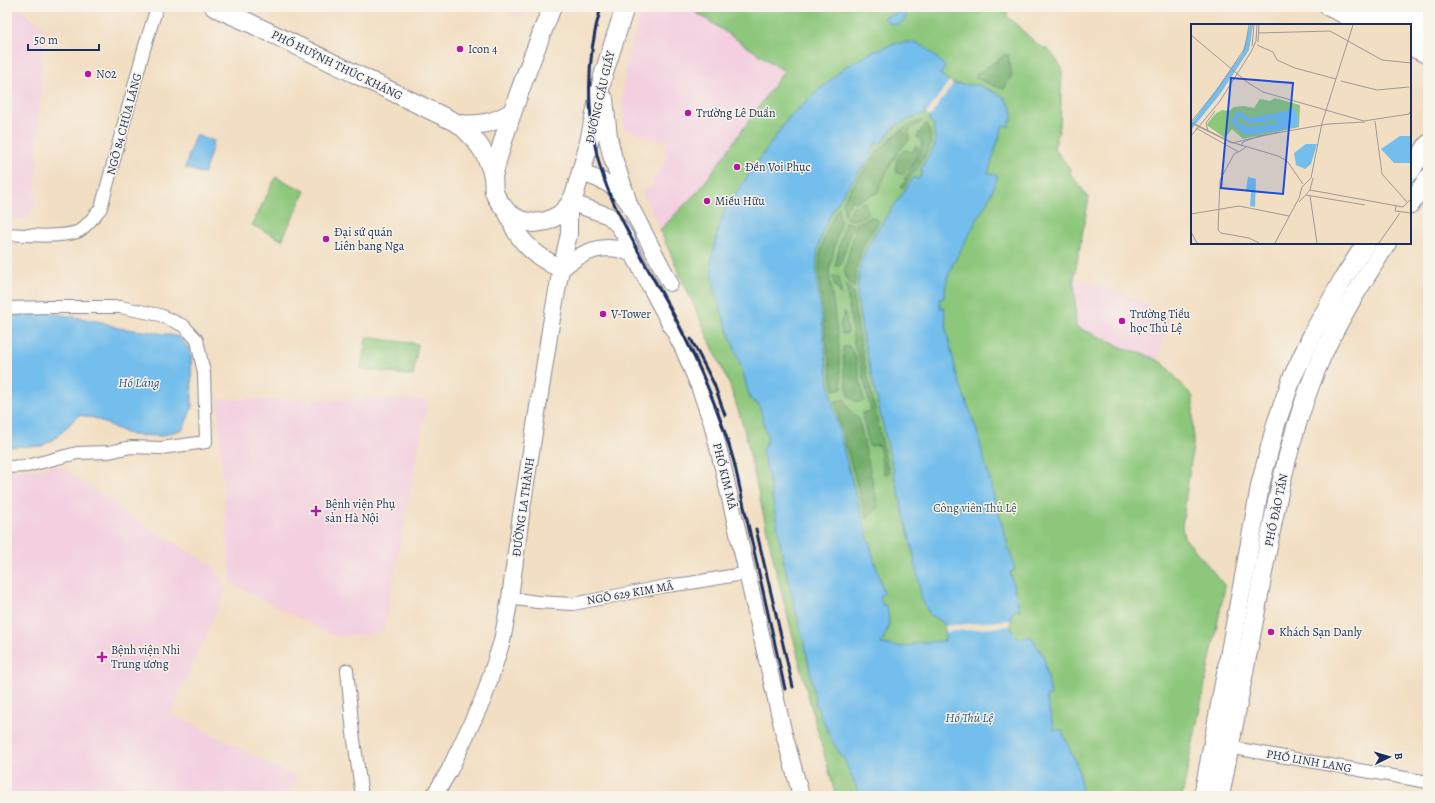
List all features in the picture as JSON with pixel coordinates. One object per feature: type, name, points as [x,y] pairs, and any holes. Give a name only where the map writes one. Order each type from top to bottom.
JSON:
[{"type":"highway","points":[[1365,7],[1397,24]]},
{"type":"highway","points":[[1399,7],[1428,23]]},
{"type":"highway","points":[[1411,32],[1428,41]]},
{"type":"main road","name":"PHỐ HUỲNH THÚC KHÁNG","points":[[214,7],[460,124],[477,141],[488,158],[496,197],[508,214],[515,230],[525,243],[549,263],[560,268]]},
{"type":"main road","points":[[493,177],[512,112],[552,7]]},
{"type":"main road","name":"ĐƯỜNG CẦU GIẤY","points":[[574,192],[592,134],[604,76],[625,7]]},
{"type":"main road","points":[[1329,7],[1364,24]]},
{"type":"main road","points":[[1411,46],[1428,55]]},
{"type":"main road","points":[[604,76],[604,101],[608,137],[612,155],[627,200],[670,283]]},
{"type":"main road","name":"PHỐ HUỲNH THÚC KHÁNG","points":[[460,124],[473,125],[490,122],[502,118],[512,112]]},
{"type":"main road","points":[[1411,170],[1428,144]]},
{"type":"main road","points":[[1411,204],[1428,178]]},
{"type":"main road","points":[[508,214],[520,220],[533,223],[547,221],[559,215],[574,192],[607,182],[616,188],[627,200]]},
{"type":"main road","name":"PHỐ KIM MÃ","points":[[574,192],[609,216],[618,225],[683,348],[699,386],[712,423],[718,446],[784,730],[801,796]]},
{"type":"main road","name":"ĐƯỜNG LA THÀNH","points":[[434,796],[449,771],[484,697],[502,641],[510,598],[521,515],[560,268],[569,234],[574,192]]},
{"type":"main road","name":"PHỐ ĐÀO TẤN","points":[[1203,796],[1221,746],[1294,434],[1306,395],[1357,274],[1366,244]]},
{"type":"main road","name":"PHỐ ĐÀO TẤN","points":[[1357,274],[1386,244]]},
{"type":"main road","points":[[560,268],[576,257],[593,250],[618,248],[635,258],[655,253]]},
{"type":"main road","name":"PHỐ ĐÀO TẤN","points":[[1220,796],[1221,746]]},
{"type":"street","name":"NGÕ 84 CHÙA LÁNG","points":[[7,234],[55,235],[78,232],[101,208],[140,63],[157,7]]},
{"type":"street","points":[[7,308],[50,306],[120,307],[160,315],[184,326],[197,340],[204,373],[206,442],[161,448],[131,447],[109,452],[77,453],[26,466],[7,467]]},
{"type":"street","name":"NGÕ 629 KIM MÃ","points":[[510,598],[537,602],[573,604],[605,596],[666,586],[690,584],[748,573]]},
{"type":"street","points":[[348,670],[353,733],[362,796]]},
{"type":"street","name":"PHỐ LINH LANG","points":[[1221,746],[1428,782]]},
{"type":"shaded area","points":[[7,7],[16,7],[43,26],[35,207],[28,219],[7,219]]},
{"type":"shaded area","points":[[496,7],[526,7],[522,18]]},
{"type":"shaded area","name":"Trường Lê Duẩn","points":[[645,7],[688,7],[784,70],[701,188],[660,230],[642,192],[655,185],[652,180],[669,156],[663,152],[668,143],[624,129],[622,104],[625,66],[634,34]]},
{"type":"shaded area","name":"Trường Tiểu học Thủ Lệ","points":[[1074,278],[1096,284],[1147,303],[1146,307],[1170,316],[1158,361],[1140,352],[1127,350],[1076,327]]},
{"type":"shaded area","name":"Bệnh viện Phụ sản Hà Nội","points":[[217,399],[428,400],[383,633],[337,637],[231,584]]},
{"type":"shaded area","name":"Bệnh viện Nhi Trung ương","points":[[58,465],[138,521],[216,568],[217,576],[222,576],[222,586],[227,589],[171,713],[299,779],[286,796],[7,796],[7,470],[30,470]]},
{"type":"green space","name":"Công viên Thủ Lệ","points":[[688,7],[1007,7],[1007,16],[1038,45],[1050,51],[1062,68],[1060,126],[1054,148],[1071,170],[1070,173],[1089,198],[1074,278],[1076,327],[1127,350],[1140,352],[1163,363],[1193,397],[1193,445],[1182,526],[1184,537],[1225,586],[1182,796],[836,796],[776,571],[744,428],[730,386],[660,230],[701,188],[784,71]]},
{"type":"green space","points":[[1006,54],[1008,55],[1012,75],[1004,89],[975,78],[977,74]]},
{"type":"green space","points":[[923,121],[909,132],[910,139],[895,157],[877,193],[855,202],[852,200],[844,214],[843,201],[876,154],[897,134],[908,126]]},
{"type":"green space","points":[[926,123],[930,136],[929,148],[903,188],[901,186],[906,181],[904,179],[916,162],[921,147],[922,142],[917,137]]},
{"type":"green space","points":[[916,146],[918,148],[917,152],[911,166],[903,174],[897,173],[896,163],[900,154],[905,150],[912,152]]},
{"type":"green space","points":[[276,177],[305,191],[282,240],[252,225]]},
{"type":"green space","points":[[864,202],[869,214],[853,220],[846,218],[854,206]]},
{"type":"green space","points":[[839,207],[840,223],[829,272],[839,346],[842,388],[834,390],[823,314],[819,262],[825,236]]},
{"type":"green space","points":[[872,217],[879,221],[863,247],[858,264],[854,288],[845,277],[845,268],[857,223]]},
{"type":"green space","points":[[845,222],[853,224],[840,266],[835,266]]},
{"type":"green space","points":[[833,276],[839,277],[842,296],[834,284]]},
{"type":"green space","points":[[846,284],[853,292],[862,351],[889,473],[884,474],[879,445],[869,446],[862,413],[871,411],[859,357],[854,345]]},
{"type":"green space","points":[[845,311],[848,333],[842,334],[840,324]]},
{"type":"green space","points":[[366,337],[418,344],[413,376],[361,369]]},
{"type":"green space","points":[[849,346],[856,358],[864,401],[857,402],[849,397],[844,371],[843,347]]},
{"type":"green space","points":[[845,399],[850,410],[859,419],[878,507],[867,519],[840,425],[836,401]]},
{"type":"water","points":[[906,11],[904,20],[898,24],[890,24],[884,17]]},
{"type":"water","name":"Hồ Thủ Lệ","points":[[912,42],[925,47],[944,65],[945,68],[940,74],[953,84],[979,85],[1004,97],[1012,109],[1012,121],[1010,121],[1009,127],[1003,125],[988,173],[998,176],[990,196],[953,264],[947,279],[944,298],[940,298],[940,308],[944,308],[947,333],[957,376],[977,431],[1015,570],[1010,572],[1020,611],[1016,610],[1012,613],[1010,620],[1012,631],[1020,639],[1031,636],[1044,657],[1051,696],[1046,697],[1054,730],[1061,729],[1078,768],[1083,796],[860,796],[845,761],[833,743],[816,705],[807,655],[784,563],[768,474],[762,451],[768,439],[759,405],[750,399],[742,369],[716,297],[711,263],[716,237],[725,209],[789,117],[845,67],[874,51],[897,43]],"holes":[[[926,114],[930,117],[929,120],[934,125],[935,145],[920,170],[923,172],[918,180],[914,177],[866,248],[861,261],[857,297],[863,338],[913,553],[922,600],[930,615],[945,624],[945,641],[922,642],[903,647],[881,644],[889,621],[886,605],[883,606],[880,596],[884,594],[852,482],[833,402],[827,368],[818,294],[817,258],[822,235],[833,210],[840,198],[874,153],[871,151],[876,143],[880,145],[895,126],[919,115]]]},
{"type":"water","points":[[195,135],[214,141],[204,174],[185,168]]},
{"type":"water","name":"Hồ Láng","points":[[51,313],[102,322],[118,328],[179,337],[191,351],[192,408],[183,429],[161,436],[131,435],[94,418],[79,415],[57,437],[42,446],[7,447],[7,317]]},
{"type":"pier","points":[[949,81],[953,84],[930,117],[926,114]]},
{"type":"pier","points":[[1010,620],[1011,626],[946,632],[945,626]]},
{"type":"railway","points":[[601,7],[591,55],[590,104],[592,129],[603,177],[619,214],[691,350],[708,387],[722,424],[734,462],[785,689]]},
{"type":"railway","points":[[691,339],[714,384],[725,415]]},
{"type":"railway","points":[[756,529],[793,687]]},
{"type":"place","name":"Icon 4","points":[[460,49]]},
{"type":"place","name":"N02","points":[[88,74]]},
{"type":"place","name":"Trường Lê Duẩn","points":[[688,113]]},
{"type":"place","name":"Đền Voi Phục","points":[[737,167]]},
{"type":"place","name":"Miếu Hữu","points":[[707,201]]},
{"type":"place","name":"Đại sứ quán Liên bang Nga","points":[[326,239]]},
{"type":"place","name":"V-Tower","points":[[603,314]]},
{"type":"place","name":"Trường Tiểu học Thủ Lệ","points":[[1122,321]]},
{"type":"place","name":"Bệnh viện Phụ sản Hà Nội","points":[[316,511]]},
{"type":"place","name":"Khách Sạn Danly","points":[[1271,632]]},
{"type":"place","name":"Bệnh viện Nhi Trung ương","points":[[102,657]]}]
